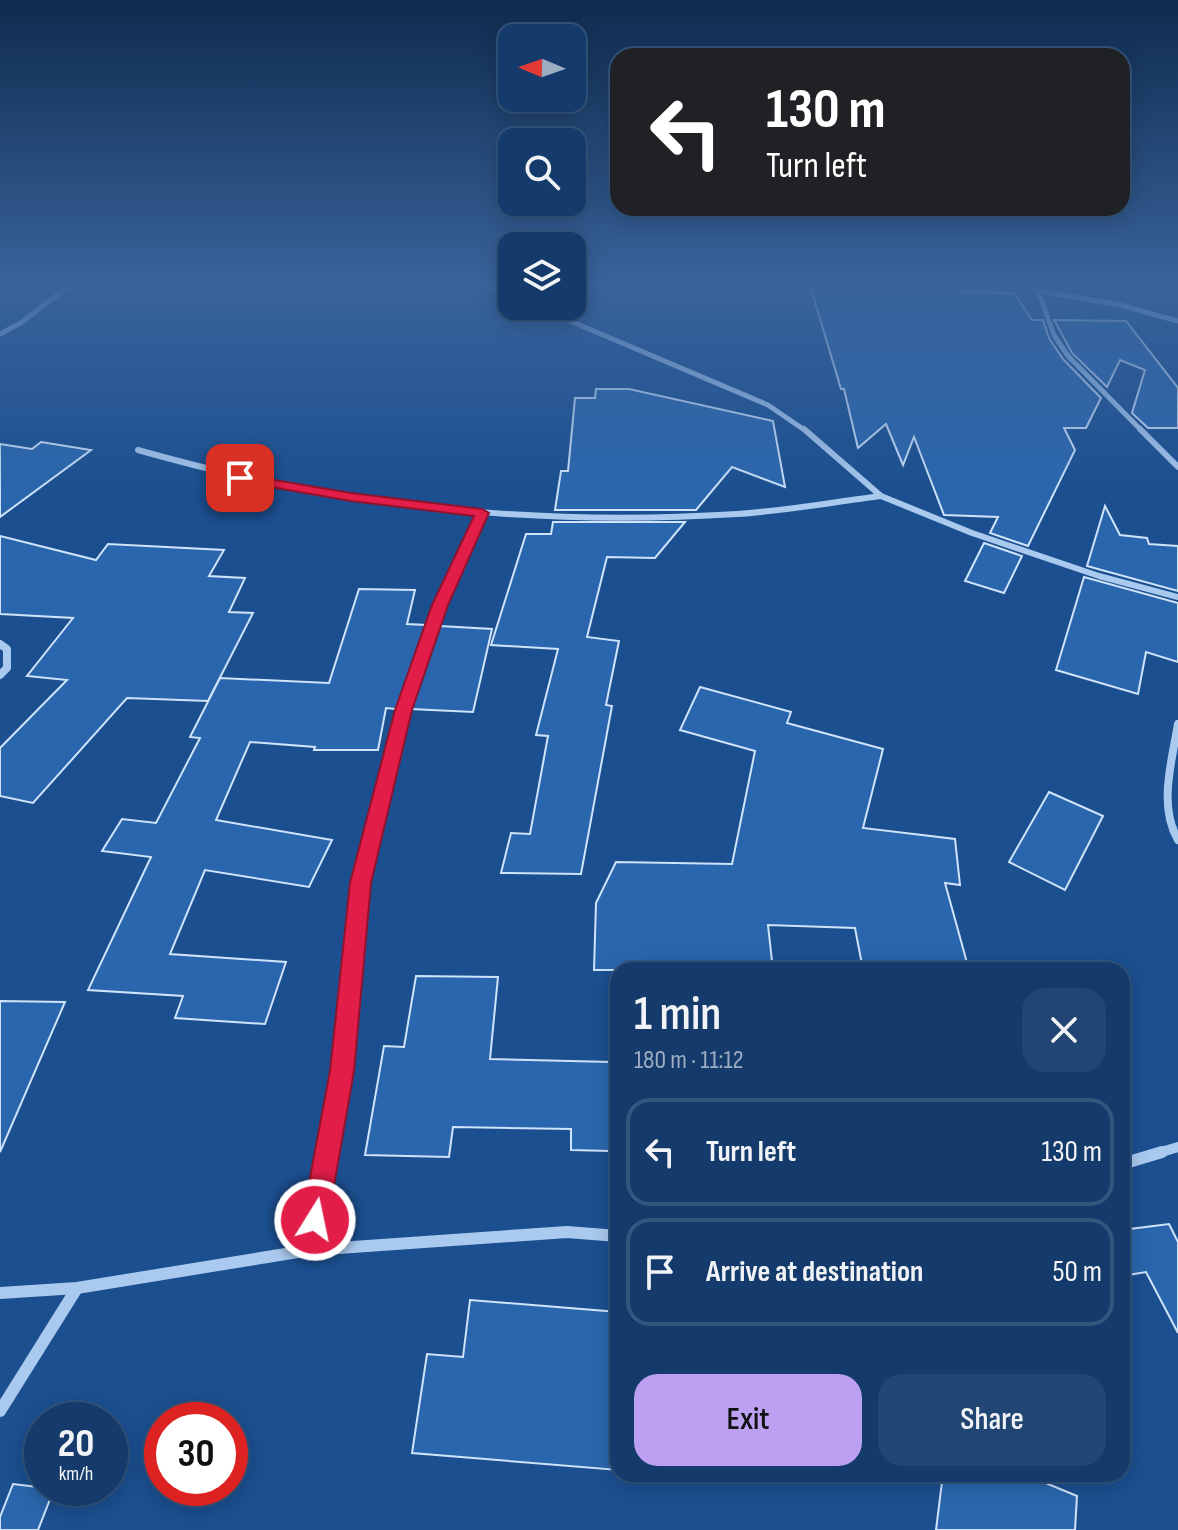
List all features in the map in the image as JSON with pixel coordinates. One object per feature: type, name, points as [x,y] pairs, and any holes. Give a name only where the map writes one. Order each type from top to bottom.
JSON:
[{"type":"street","points":[[647,353],[768,405],[792,419],[881,496],[972,533],[1099,576],[1178,597]]},
{"type":"street","points":[[1066,353],[1178,467]]},
{"type":"street","points":[[138,450],[240,478],[351,497],[482,513],[595,518],[738,514],[881,496]]},
{"type":"street","points":[[310,1250],[342,1071],[361,883],[403,710],[440,605],[482,513]]},
{"type":"street","points":[[0,644],[7,649],[7,668],[0,675]]},
{"type":"street","points":[[1178,724],[1167,796],[1173,834],[1178,840]]},
{"type":"street","points":[[1130,1162],[1178,1147]]},
{"type":"street","points":[[0,1293],[77,1288],[310,1250],[567,1232],[610,1235]]},
{"type":"street","points":[[0,1411],[77,1288]]},
{"type":"building","points":[[830,353],[1059,353],[1101,398],[1086,428],[1064,428],[1075,450],[1028,546],[990,533],[998,517],[944,515],[914,437],[903,465],[886,424],[858,448],[844,389],[841,389]]},
{"type":"building","points":[[1072,353],[1151,353],[1178,388],[1178,428],[1148,428],[1132,413],[1145,370],[1120,360],[1107,387]]},
{"type":"building","points":[[596,389],[629,389],[773,421],[785,487],[732,467],[696,510],[555,510],[561,471],[568,471],[575,398],[595,398]]},
{"type":"building","points":[[41,442],[91,450],[0,517],[0,444],[32,449]]},
{"type":"building","points":[[1105,506],[1120,535],[1147,538],[1149,544],[1178,546],[1178,591],[1087,566]]},
{"type":"building","points":[[553,522],[685,522],[655,558],[607,557],[587,637],[619,641],[606,705],[612,706],[581,874],[501,873],[511,833],[530,834],[548,736],[536,735],[558,649],[491,645],[526,534],[551,534]]},
{"type":"building","points":[[0,536],[96,560],[108,544],[224,550],[209,576],[245,578],[229,612],[253,613],[208,701],[127,698],[33,803],[0,796],[0,748],[67,680],[27,676],[73,618],[0,614]]},
{"type":"building","points":[[984,543],[1022,556],[1004,593],[965,581]]},
{"type":"building","points":[[1084,577],[1178,603],[1178,662],[1146,652],[1138,694],[1056,670]]},
{"type":"building","points":[[359,589],[415,590],[407,624],[426,625],[396,709],[386,708],[378,750],[314,750],[315,747],[250,742],[216,820],[332,840],[309,887],[205,870],[170,954],[286,962],[265,1024],[175,1018],[183,996],[88,990],[151,857],[102,851],[122,819],[156,823],[200,738],[190,737],[220,678],[329,683]]},
{"type":"building","points":[[440,626],[492,629],[473,712],[411,709]]},
{"type":"building","points":[[700,687],[791,712],[787,723],[883,749],[863,828],[955,839],[960,885],[945,883],[967,962],[861,962],[855,928],[768,925],[772,962],[610,962],[610,970],[594,970],[596,903],[616,862],[732,864],[755,751],[680,730]]},
{"type":"building","points":[[1049,792],[1103,816],[1065,890],[1009,862]]},
{"type":"building","points":[[416,976],[498,977],[490,1059],[610,1062],[610,1151],[571,1150],[571,1129],[453,1127],[449,1157],[365,1155],[384,1046],[404,1047]]},
{"type":"building","points":[[0,1001],[65,1002],[0,1152]]},
{"type":"building","points":[[1169,1224],[1178,1242],[1178,1333],[1146,1272],[1130,1275],[1130,1229]]},
{"type":"building","points":[[470,1300],[610,1311],[610,1469],[412,1453],[427,1354],[463,1357]]},
{"type":"building","points":[[942,1482],[1043,1482],[1077,1496],[1075,1530],[936,1530]]},
{"type":"building","points":[[13,1484],[24,1485],[24,1506],[47,1506],[38,1530],[0,1530],[0,1517]]},
{"type":"route","points":[[240,478],[351,497],[482,513],[440,605],[403,710],[361,883],[342,1071],[315,1220]]}]
